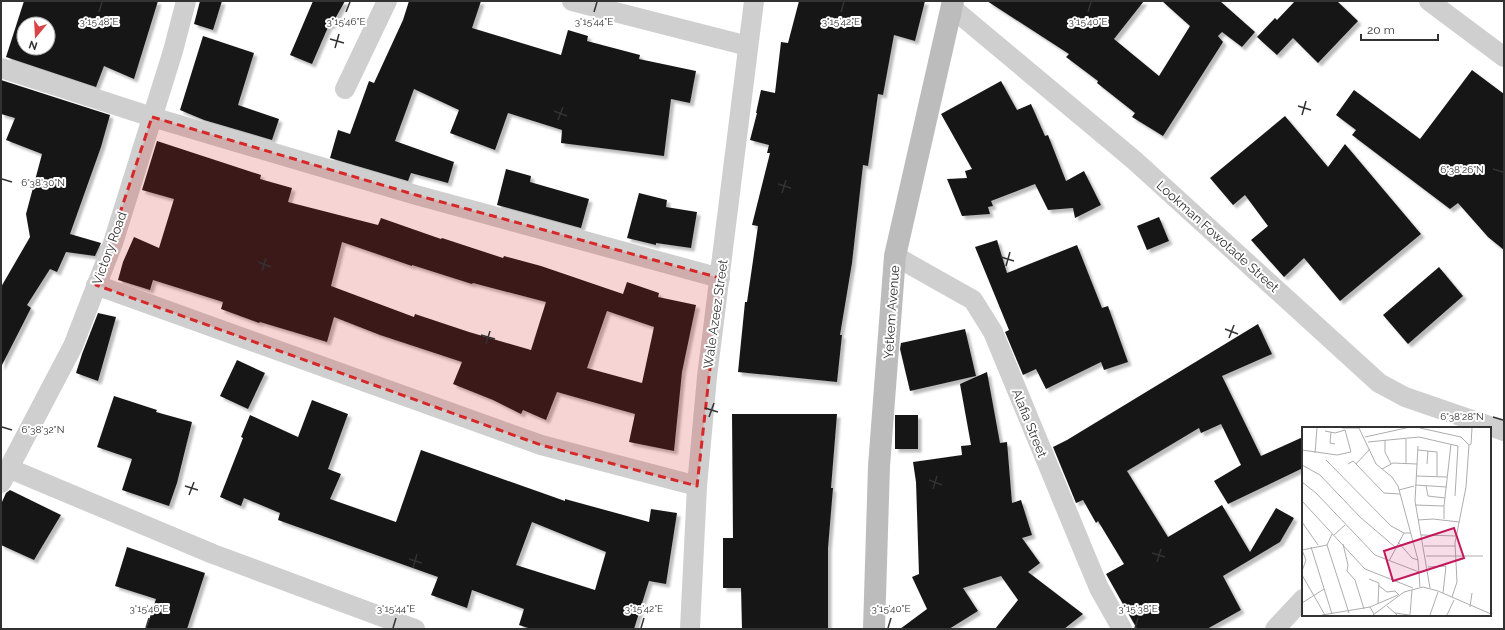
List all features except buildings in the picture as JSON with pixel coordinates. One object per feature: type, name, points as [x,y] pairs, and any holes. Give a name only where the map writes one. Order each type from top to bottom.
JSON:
[{"type":"street","name":"Victory Road","points":[[5,476],[73,346],[113,243],[186,1]]},
{"type":"street","points":[[345,88],[387,1]]},
{"type":"street","points":[[572,1],[748,46]]},
{"type":"street","name":"Wale Azeez Street","points":[[690,629],[697,486],[706,377],[720,278],[754,1]]},
{"type":"street","points":[[1429,1],[1504,57]]},
{"type":"street","name":"Yetkem Avenue","points":[[874,629],[879,466],[895,256],[952,4]]},
{"type":"street","name":"Lookman Fowotade Street","points":[[952,4],[1134,160],[1379,382],[1405,397],[1468,424],[1483,427]]},
{"type":"street","points":[[1,68],[152,117],[416,195],[720,278]]},
{"type":"street","name":"Alafia Street","points":[[895,256],[973,300],[993,332],[1099,588],[1122,629]]},
{"type":"street","points":[[96,285],[541,445],[697,486]]},
{"type":"street","name":"Lookman Fowotade Street","points":[[1491,428],[1504,431]]},
{"type":"street","points":[[5,476],[415,629]]},
{"type":"street","points":[[1275,629],[1302,600]]},
{"type":"highlighted area","points":[[152,117],[416,195],[720,278],[697,486],[541,445],[96,285]]}]
